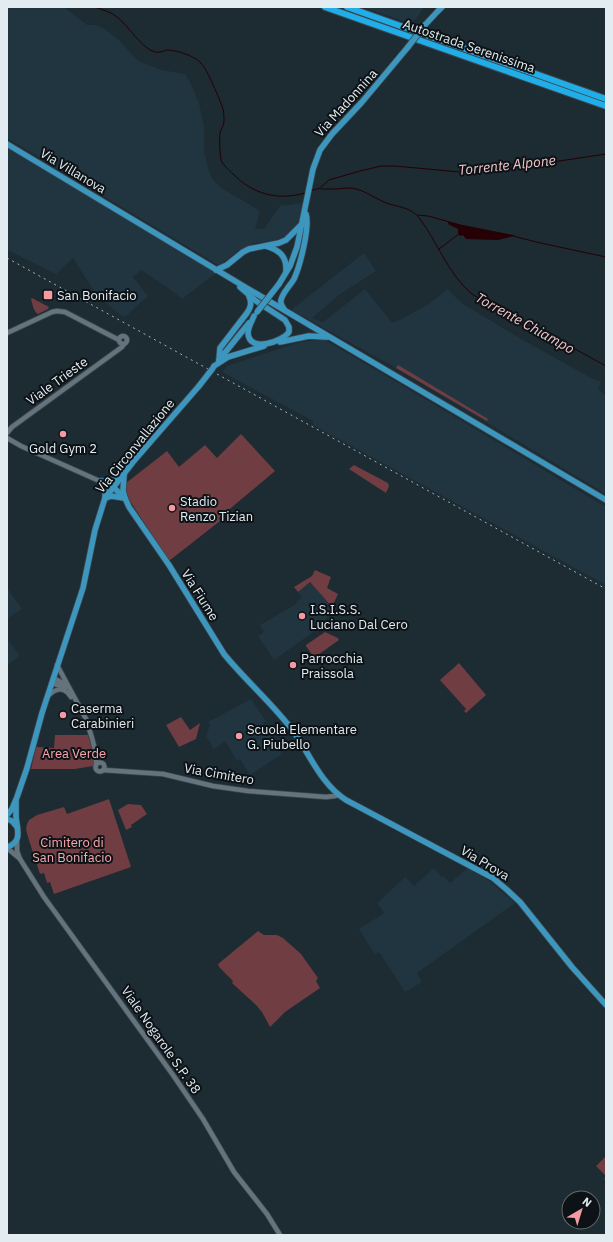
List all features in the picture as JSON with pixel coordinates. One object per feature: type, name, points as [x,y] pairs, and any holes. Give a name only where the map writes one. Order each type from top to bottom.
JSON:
[{"type":"highway","name":"Autostrada Serenissima","points":[[325,7],[606,106]]},
{"type":"highway","name":"Autostrada Serenissima","points":[[347,7],[606,99]]},
{"type":"main road","name":"Via Madonnina","points":[[301,230],[317,156],[324,143],[362,102],[425,25],[442,7]]},
{"type":"main road","name":"Via Villanova","points":[[7,144],[229,277]]},
{"type":"main road","points":[[286,311],[282,307],[281,301],[298,270],[307,229],[305,212]]},
{"type":"main road","points":[[216,270],[249,249],[279,243],[286,240],[303,223]]},
{"type":"main road","name":"Via Circonvallazione","points":[[7,815],[12,809],[17,797],[53,680],[84,588],[95,530],[105,498],[199,386],[279,284],[286,273],[297,247],[301,230]]},
{"type":"main road","points":[[286,240],[294,241],[297,247]]},
{"type":"main road","points":[[266,246],[277,250],[282,254],[286,262],[286,273]]},
{"type":"main road","points":[[227,264],[229,277],[256,300],[285,320],[289,327],[289,332],[283,338],[278,340],[264,344],[256,344],[250,339],[248,333],[248,329],[256,314]]},
{"type":"main road","points":[[229,277],[606,500]]},
{"type":"main road","points":[[219,360],[220,348],[251,307],[251,300],[245,291]]},
{"type":"main road","points":[[214,367],[225,358],[239,353],[309,336],[331,338]]},
{"type":"main road","points":[[233,343],[235,350],[239,353]]},
{"type":"main road","points":[[124,474],[123,491],[125,498],[111,496],[105,498],[106,488],[105,484],[101,481],[109,481],[124,474]]},
{"type":"main road","name":"Via Fiume","points":[[113,487],[125,498],[129,507],[169,565],[224,654],[286,722],[322,776],[336,793]]},
{"type":"main road","name":"Via Prova","points":[[336,793],[489,876],[506,889],[520,902],[572,967],[606,1005]]},
{"type":"main road","name":"Via Circonvallazione","points":[[16,840],[19,833],[16,818],[17,797]]},
{"type":"main road","points":[[7,819],[12,821],[18,829]]},
{"type":"main road","points":[[7,848],[14,844],[16,840]]},
{"type":"street","name":"Viale Trieste","points":[[7,333],[48,313],[57,311],[65,312],[121,341],[115,352],[10,428],[7,433],[15,443]]},
{"type":"street","name":"Via Fiume","points":[[7,438],[113,487]]},
{"type":"street","name":"Via Fiume","points":[[7,442],[15,443]]},
{"type":"street","points":[[58,665],[90,729],[96,754],[95,767],[97,771],[100,772],[103,766],[96,754]]},
{"type":"street","points":[[53,680],[64,687],[67,685]]},
{"type":"street","points":[[48,696],[54,691],[64,690],[68,693],[74,703],[78,704]]},
{"type":"street","name":"Via Cimitero","points":[[96,764],[99,762],[103,766],[112,770],[163,774],[213,786],[248,791],[332,797],[336,793]]},
{"type":"street","points":[[16,840],[20,860]]},
{"type":"street","points":[[7,848],[20,860]]},
{"type":"street","name":"Viale Nogarole S.P. 38","points":[[20,860],[44,897],[199,1112],[234,1172],[267,1214],[280,1235]]},
{"type":"shaded area","points":[[7,7],[64,7],[87,25],[96,25],[103,28],[119,40],[139,61],[161,70],[185,74],[199,103],[204,126],[204,151],[208,168],[213,180],[223,189],[260,211],[255,229],[264,229],[280,206],[302,203],[299,222],[294,229],[284,238],[255,243],[241,249],[223,263],[218,265],[7,138]]},
{"type":"shaded area","points":[[362,7],[424,7],[416,19],[412,22],[401,20]]},
{"type":"shaded area","points":[[7,148],[216,273],[182,299],[141,270],[133,277],[148,296],[125,317],[97,296],[73,258],[56,274],[7,250]]},
{"type":"shaded area","points":[[448,222],[514,236],[498,240],[466,239],[463,235],[460,236],[458,229],[448,224]]},
{"type":"shaded area","points":[[364,253],[376,271],[339,295],[312,318],[323,322],[365,289],[392,323],[430,303],[447,289],[463,304],[523,340],[601,382],[598,389],[606,396],[606,494],[396,368],[291,310]]},
{"type":"shaded area","points":[[325,340],[606,507],[606,585],[313,425],[313,421],[222,372],[227,366],[300,342]]},
{"type":"shaded area","name":"I.S.I.S.S. Luciano Dal Cero","points":[[310,582],[332,607],[323,625],[274,660],[258,636],[264,632],[260,625],[296,604],[302,597],[298,592]]},
{"type":"shaded area","points":[[7,588],[22,609],[7,619]]},
{"type":"shaded area","points":[[7,638],[20,656],[7,665]]},
{"type":"shaded area","name":"Scuola Elementare G. Piubello","points":[[251,699],[266,721],[263,723],[282,754],[250,775],[240,759],[237,761],[225,741],[214,749],[206,736],[210,725],[208,722]]},
{"type":"shaded area","points":[[434,868],[450,883],[468,868],[488,880],[515,903],[417,973],[422,982],[405,992],[379,952],[375,955],[359,929],[384,913],[377,903],[405,877],[414,886]]},
{"type":"green space","points":[[32,298],[49,307],[48,309],[38,314],[33,308]]},
{"type":"green space","points":[[398,365],[488,419],[487,421],[396,368]]},
{"type":"green space","points":[[241,434],[275,471],[219,518],[220,521],[169,561],[126,495],[126,483],[167,451],[179,467],[205,445],[217,458]]},
{"type":"green space","points":[[354,465],[388,483],[389,486],[386,493],[349,469]]},
{"type":"green space","points":[[315,570],[331,577],[327,588],[338,594],[332,607],[310,582],[298,592],[294,587],[312,576]]},
{"type":"green space","points":[[325,632],[338,638],[339,640],[315,657],[306,645]]},
{"type":"green space","points":[[459,663],[486,695],[466,713],[464,711],[466,709],[440,680]]},
{"type":"green space","points":[[181,717],[190,730],[200,723],[196,739],[179,747],[166,725]]},
{"type":"green space","name":"Area Verde","points":[[55,735],[88,735],[94,756],[93,766],[75,769],[31,769],[36,747],[54,748]]},
{"type":"green space","name":"Cimitero di San Bonifacio","points":[[109,799],[131,867],[54,894],[50,882],[47,883],[44,873],[40,874],[26,829],[29,820],[37,815],[64,807],[67,814]]},
{"type":"green space","points":[[128,804],[141,805],[147,814],[131,825],[132,827],[126,830],[118,810]]},
{"type":"green space","points":[[258,931],[264,935],[277,935],[283,938],[301,954],[318,978],[316,981],[320,988],[285,1012],[270,1027],[262,1012],[232,983],[233,981],[219,967],[218,964]]},
{"type":"green space","points":[[606,1156],[606,1176],[596,1166]]},
{"type":"waterway","name":"Torrente Alpone","points":[[95,7],[110,12],[117,17],[140,42],[150,50],[155,52],[167,50],[180,52],[198,60],[204,66],[223,111],[224,123],[220,131],[221,160],[223,164],[241,181],[257,191],[275,196],[305,193]]},
{"type":"waterway","name":"Torrente Alpone","points":[[310,191],[320,188],[329,180],[381,166],[460,172],[478,168],[546,163],[606,154]]},
{"type":"waterway","name":"Torrente Chiampo","points":[[321,189],[357,189],[416,214],[456,277],[472,294],[519,323],[575,349],[606,366]]},
{"type":"waterway","points":[[418,215],[428,216],[457,224]]},
{"type":"waterway","points":[[439,249],[459,234]]},
{"type":"waterway","points":[[513,236],[606,257]]},
{"type":"railway","points":[[7,258],[606,589]]},
{"type":"place","name":"San Bonifacio","points":[[48,295]]},
{"type":"place","name":"Gold Gym 2","points":[[63,434]]},
{"type":"place","name":"Stadio Renzo Tizian","points":[[172,508]]},
{"type":"place","name":"I.S.I.S.S. Luciano Dal Cero","points":[[302,616]]},
{"type":"place","name":"Parrocchia Praissola","points":[[293,665]]},
{"type":"place","name":"Caserma Carabinieri","points":[[63,715]]},
{"type":"place","name":"Scuola Elementare G. Piubello","points":[[239,736]]}]
